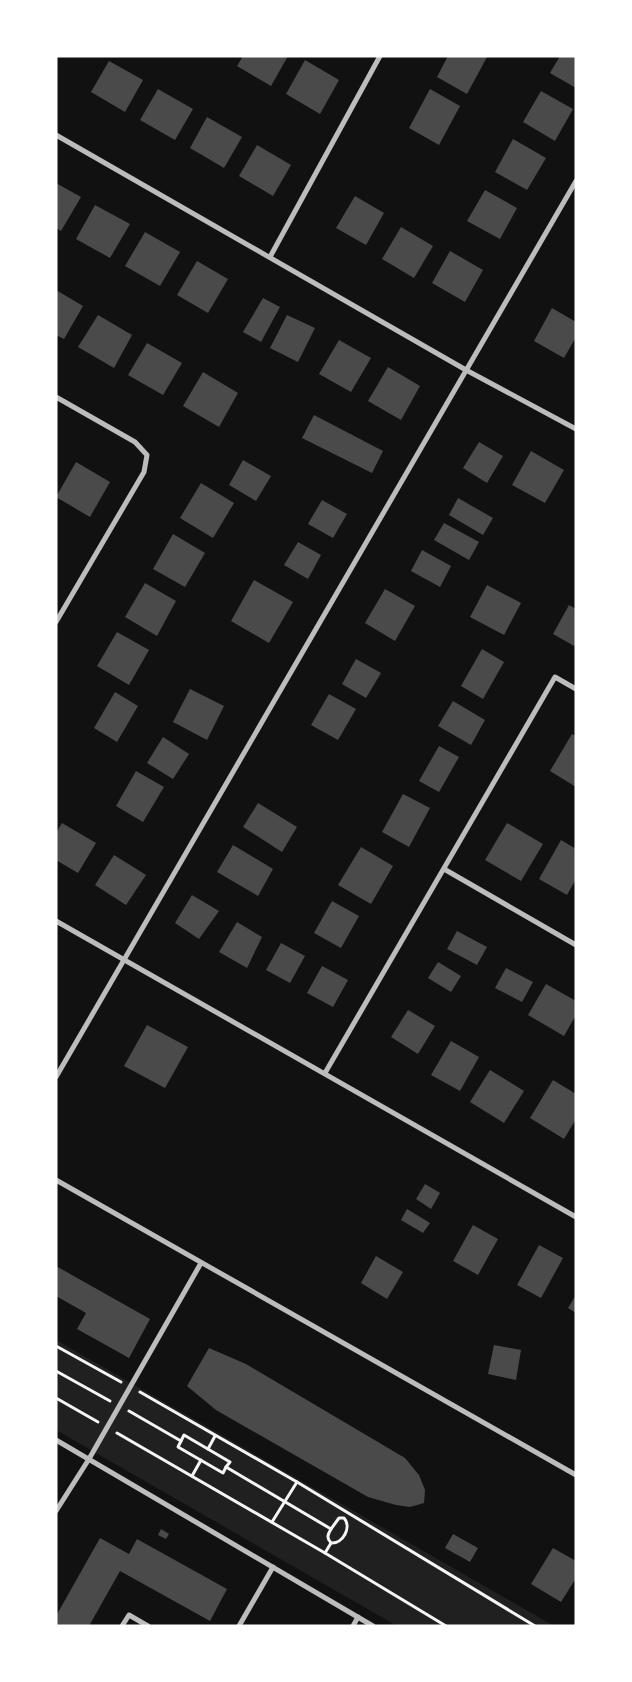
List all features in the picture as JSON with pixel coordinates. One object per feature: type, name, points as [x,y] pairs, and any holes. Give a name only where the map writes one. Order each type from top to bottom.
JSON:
[{"type":"street","points":[[270,257],[380,56]]},
{"type":"street","points":[[56,135],[466,370],[576,429]]},
{"type":"street","points":[[56,1077],[576,181]]},
{"type":"street","points":[[56,397],[135,442],[148,455],[144,472],[56,622]]},
{"type":"street","points":[[325,1073],[555,678],[576,689]]},
{"type":"street","points":[[444,869],[576,945]]},
{"type":"street","points":[[56,921],[576,1217]]},
{"type":"street","points":[[56,1180],[576,1475]]},
{"type":"street","points":[[56,1510],[89,1459],[201,1263]]},
{"type":"street","points":[[56,1440],[373,1626]]},
{"type":"street","points":[[239,1626],[273,1566]]},
{"type":"street","points":[[122,1626],[129,1615],[148,1626]]},
{"type":"street","points":[[353,1626],[358,1617]]},
{"type":"path","points":[[56,1346],[297,1482],[535,1626]]},
{"type":"path","points":[[56,1370],[181,1441]]},
{"type":"path","points":[[56,1398],[272,1522],[446,1626]]},
{"type":"path","points":[[184,1435],[208,1449],[230,1462],[223,1473],[178,1447],[184,1435]]},
{"type":"path","points":[[208,1449],[215,1436]]},
{"type":"path","points":[[192,1476],[201,1460]]},
{"type":"path","points":[[226,1467],[331,1529]]},
{"type":"path","points":[[272,1522],[297,1482]]},
{"type":"path","points":[[344,1518],[347,1513]]},
{"type":"path","points":[[331,1543],[328,1540],[328,1535],[331,1529],[339,1518],[344,1518]]},
{"type":"path","points":[[331,1543],[340,1541],[348,1528],[344,1518]]},
{"type":"path","points":[[325,1553],[331,1543]]},
{"type":"shaded area","points":[[56,1340],[554,1626],[397,1626],[56,1430]]},
{"type":"building","points":[[243,56],[288,56],[271,86],[237,66]]},
{"type":"building","points":[[448,56],[487,57],[467,94],[437,77]]},
{"type":"building","points":[[560,56],[576,56],[576,88],[550,73]]},
{"type":"building","points":[[305,60],[339,80],[320,114],[286,94]]},
{"type":"building","points":[[109,61],[143,80],[125,112],[91,92]]},
{"type":"building","points":[[158,89],[193,109],[175,140],[140,120]]},
{"type":"building","points":[[430,89],[460,106],[439,145],[409,128]]},
{"type":"building","points":[[541,91],[573,109],[555,141],[523,122]]},
{"type":"building","points":[[207,117],[242,137],[224,168],[190,148]]},
{"type":"building","points":[[513,139],[546,158],[527,190],[495,172]]},
{"type":"building","points":[[257,145],[291,165],[273,196],[239,176]]},
{"type":"building","points":[[56,183],[81,197],[61,231],[56,228]]},
{"type":"building","points":[[485,190],[517,208],[500,239],[467,221]]},
{"type":"building","points":[[355,196],[384,213],[366,245],[336,228]]},
{"type":"building","points":[[95,205],[130,224],[110,258],[76,239]]},
{"type":"building","points":[[401,227],[433,246],[414,278],[382,259]]},
{"type":"building","points":[[145,232],[180,252],[160,286],[125,266]]},
{"type":"building","points":[[450,251],[483,270],[465,302],[432,283]]},
{"type":"building","points":[[197,261],[228,279],[208,313],[177,295]]},
{"type":"building","points":[[56,290],[83,306],[64,339],[56,335]]},
{"type":"building","points":[[263,298],[280,307],[261,342],[243,332]]},
{"type":"building","points":[[552,308],[576,322],[576,337],[564,358],[534,341]]},
{"type":"building","points":[[98,315],[132,335],[114,368],[78,347]]},
{"type":"building","points":[[287,315],[315,328],[298,362],[270,348]]},
{"type":"building","points":[[339,340],[371,358],[351,392],[319,374]]},
{"type":"building","points":[[147,343],[182,363],[163,395],[128,375]]},
{"type":"building","points":[[388,367],[420,386],[401,420],[368,401]]},
{"type":"building","points":[[203,372],[238,393],[219,427],[183,406]]},
{"type":"building","points":[[314,415],[383,451],[372,473],[302,438]]},
{"type":"building","points":[[479,442],[503,456],[487,483],[463,468]]},
{"type":"building","points":[[531,451],[564,470],[545,503],[512,485]]},
{"type":"building","points":[[243,460],[271,476],[256,501],[229,485]]},
{"type":"building","points":[[76,462],[110,482],[90,517],[56,497]]},
{"type":"building","points":[[201,483],[234,503],[213,538],[180,518]]},
{"type":"building","points":[[458,498],[493,518],[483,535],[449,515]]},
{"type":"building","points":[[322,500],[347,514],[333,538],[308,524]]},
{"type":"building","points":[[444,523],[479,542],[469,560],[434,540]]},
{"type":"building","points":[[173,534],[205,553],[185,587],[153,569]]},
{"type":"building","points":[[298,542],[321,555],[308,579],[284,565]]},
{"type":"building","points":[[422,550],[451,566],[440,587],[411,571]]},
{"type":"building","points":[[254,580],[293,602],[269,643],[231,621]]},
{"type":"building","points":[[145,583],[176,601],[157,636],[125,617]]},
{"type":"building","points":[[487,585],[521,603],[504,635],[470,617]]},
{"type":"building","points":[[385,589],[415,606],[395,641],[365,623]]},
{"type":"building","points":[[569,605],[576,609],[576,647],[553,634]]},
{"type":"building","points":[[117,632],[149,650],[129,685],[97,666]]},
{"type":"building","points":[[482,649],[504,662],[483,699],[461,686]]},
{"type":"building","points":[[356,659],[381,673],[366,698],[342,684]]},
{"type":"building","points":[[190,689],[224,706],[207,740],[173,722]]},
{"type":"building","points":[[115,692],[138,706],[117,742],[94,728]]},
{"type":"building","points":[[329,694],[356,709],[338,740],[311,725]]},
{"type":"building","points":[[453,701],[485,720],[471,745],[438,726]]},
{"type":"building","points":[[572,734],[576,736],[576,787],[550,771]]},
{"type":"building","points":[[163,737],[189,754],[173,779],[147,763]]},
{"type":"building","points":[[439,746],[459,757],[439,792],[419,781]]},
{"type":"building","points":[[136,771],[164,787],[143,822],[116,806]]},
{"type":"building","points":[[403,794],[430,808],[409,847],[382,832]]},
{"type":"building","points":[[258,803],[297,827],[282,852],[243,827]]},
{"type":"building","points":[[62,823],[96,843],[78,873],[56,860],[56,833]]},
{"type":"building","points":[[507,823],[543,844],[521,881],[485,860]]},
{"type":"building","points":[[561,840],[576,849],[576,879],[567,895],[539,879]]},
{"type":"building","points":[[233,845],[273,869],[258,896],[217,872]]},
{"type":"building","points":[[361,847],[393,866],[371,904],[338,885]]},
{"type":"building","points":[[114,855],[146,875],[126,905],[95,885]]},
{"type":"building","points":[[192,895],[219,911],[199,939],[175,923]]},
{"type":"building","points":[[332,901],[359,916],[341,948],[314,933]]},
{"type":"building","points":[[237,922],[262,937],[247,968],[219,952]]},
{"type":"building","points":[[457,931],[487,947],[477,965],[447,949]]},
{"type":"building","points":[[281,943],[305,956],[290,983],[266,970]]},
{"type":"building","points":[[438,962],[461,976],[451,992],[428,978]]},
{"type":"building","points":[[322,966],[348,980],[333,1007],[307,993]]},
{"type":"building","points":[[506,968],[533,982],[522,1002],[495,988]]},
{"type":"building","points":[[546,984],[576,1001],[576,1015],[564,1036],[528,1015]]},
{"type":"building","points":[[408,1010],[435,1026],[418,1054],[391,1037]]},
{"type":"building","points":[[147,1025],[188,1047],[165,1088],[124,1066]]},
{"type":"building","points":[[451,1041],[479,1057],[460,1091],[431,1075]]},
{"type":"building","points":[[490,1070],[524,1091],[504,1123],[470,1102]]},
{"type":"building","points":[[553,1080],[576,1094],[576,1119],[564,1139],[530,1118]]},
{"type":"building","points":[[425,1184],[440,1193],[431,1209],[416,1199]]},
{"type":"building","points":[[407,1209],[430,1223],[423,1233],[401,1220]]},
{"type":"building","points":[[473,1225],[498,1239],[478,1275],[453,1261]]},
{"type":"building","points":[[539,1245],[563,1258],[541,1298],[517,1285]]},
{"type":"building","points":[[376,1256],[403,1272],[387,1299],[361,1283]]},
{"type":"building","points":[[56,1266],[150,1319],[129,1358],[77,1329],[86,1313],[56,1296]]},
{"type":"building","points":[[576,1295],[576,1313],[568,1308]]},
{"type":"building","points":[[494,1345],[521,1350],[516,1380],[488,1374]]},
{"type":"building","points":[[209,1348],[246,1364],[405,1458],[419,1475],[425,1490],[424,1503],[410,1507],[368,1497],[216,1410],[187,1386]]},
{"type":"building","points":[[161,1529],[169,1534],[166,1539],[158,1535]]},
{"type":"building","points":[[453,1534],[478,1548],[470,1562],[445,1548]]},
{"type":"building","points":[[100,1538],[129,1554],[137,1539],[227,1589],[210,1621],[120,1571],[89,1626],[56,1626],[56,1616]]},
{"type":"building","points":[[553,1548],[576,1561],[576,1578],[561,1602],[531,1584]]}]
